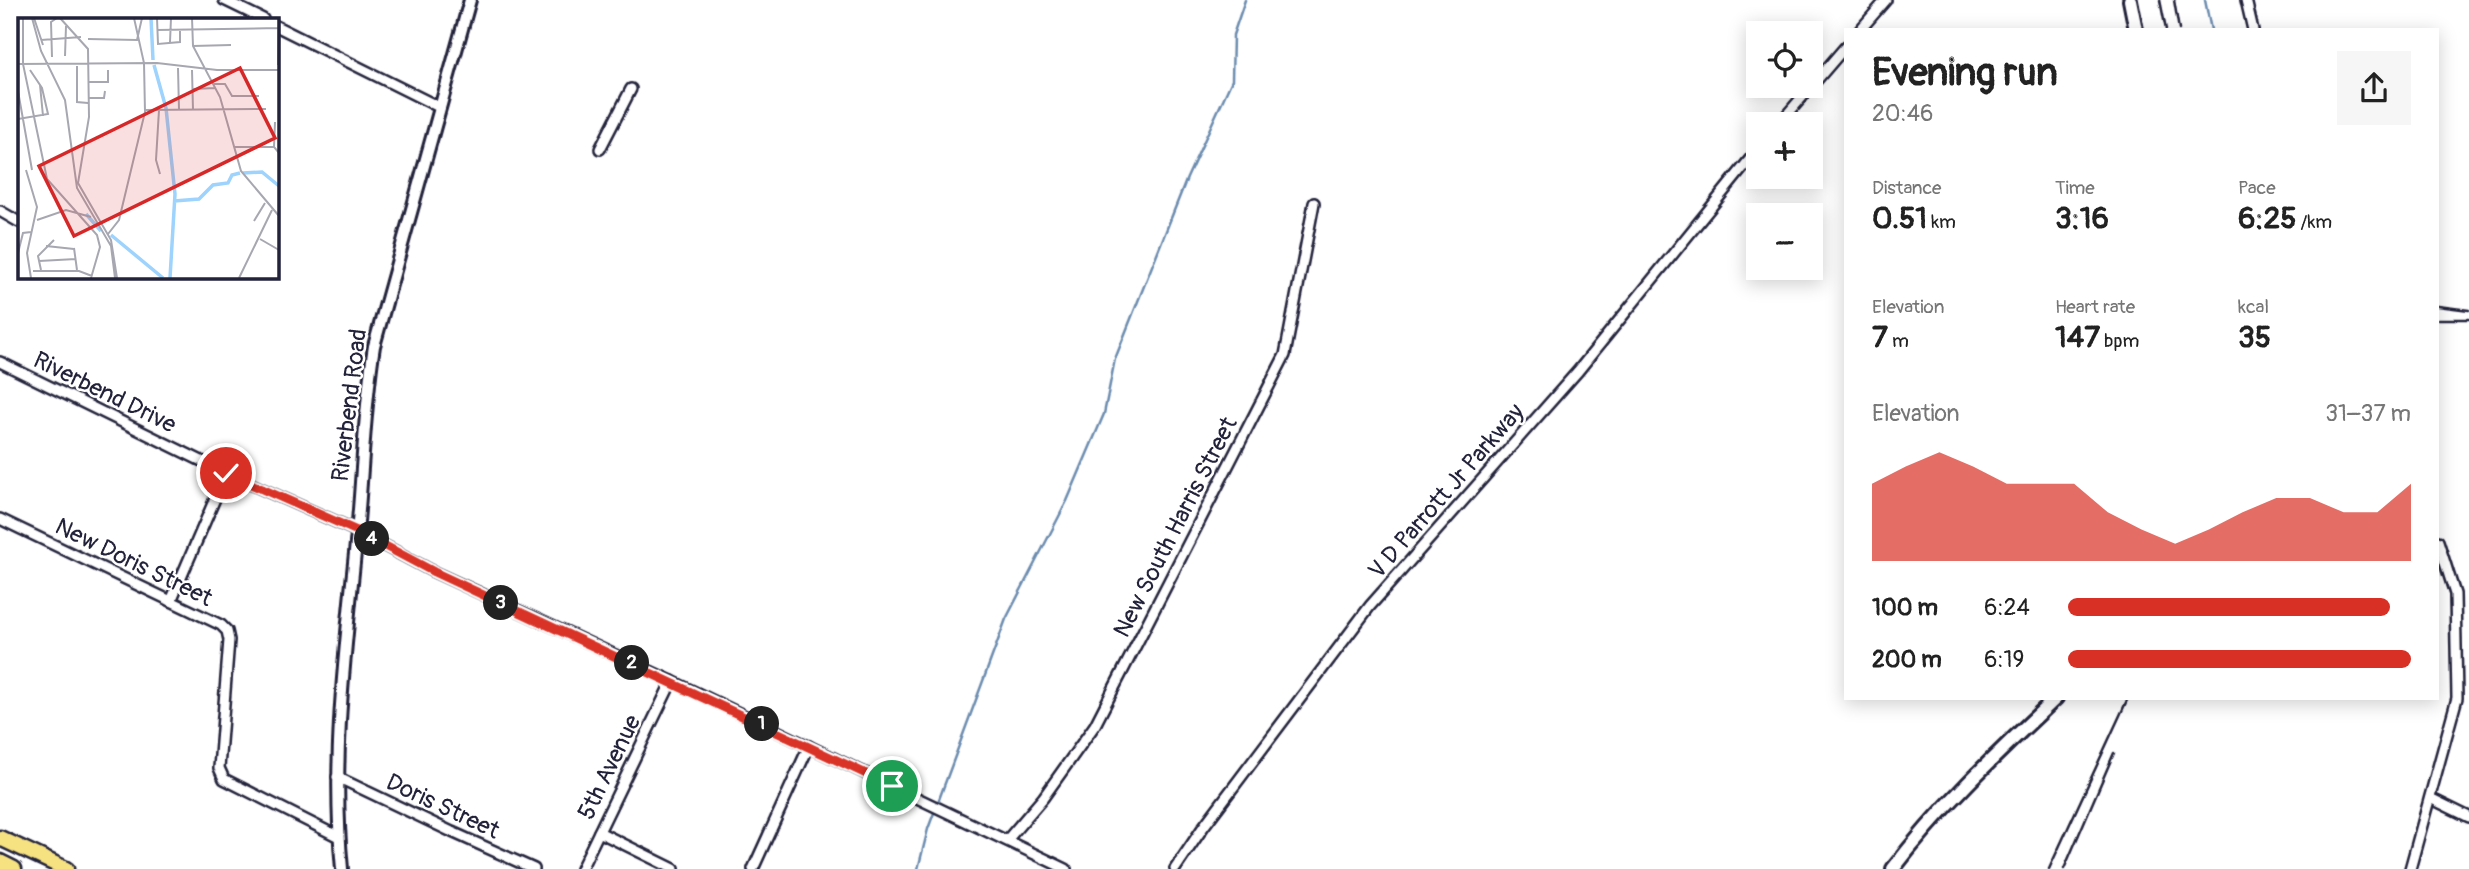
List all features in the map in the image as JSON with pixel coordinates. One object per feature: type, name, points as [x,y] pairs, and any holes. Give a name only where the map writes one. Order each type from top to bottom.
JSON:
[{"type":"main road","points":[[2130,0],[2136,28]]},
{"type":"main road","points":[[1893,869],[1993,757],[2054,700]]},
{"type":"main road","points":[[0,838],[66,869]]},
{"type":"main road","points":[[0,862],[14,869]]},
{"type":"street","points":[[224,0],[261,18]]},
{"type":"street","name":"Riverbend Road","points":[[342,869],[337,777],[342,669],[357,531],[366,401],[374,346],[470,0]]},
{"type":"street","points":[[1862,28],[1886,0]]},
{"type":"street","points":[[2246,0],[2253,28]]},
{"type":"street","points":[[278,27],[439,107]]},
{"type":"street","points":[[1789,112],[1844,48]]},
{"type":"street","points":[[600,149],[631,89]]},
{"type":"street","name":"V D Parrott Jr Parkway","points":[[1175,869],[1204,825],[1370,606],[1577,371],[1746,164]]},
{"type":"street","name":"New South Harris Street","points":[[1007,840],[1043,798],[1095,725],[1284,355],[1314,203]]},
{"type":"street","points":[[0,211],[18,221]]},
{"type":"street","name":"Riverbend Drive","points":[[0,362],[226,473],[357,531],[434,572],[672,681],[1066,869]]},
{"type":"street","points":[[171,600],[226,473]]},
{"type":"street","name":"New Doris Street","points":[[0,519],[221,625],[227,631],[229,640],[219,768],[224,779],[339,836]]},
{"type":"street","points":[[2410,869],[2457,698],[2455,594],[2439,544]]},
{"type":"street","name":"5th Avenue","points":[[581,869],[672,681]]},
{"type":"street","points":[[753,869],[809,746]]},
{"type":"street","name":"Doris Street","points":[[337,777],[534,869]]},
{"type":"street","points":[[2430,798],[2469,817]]},
{"type":"street","points":[[599,832],[674,869]]},
{"type":"waterway","points":[[918,869],[928,829],[1006,619],[1067,501],[1104,414],[1115,359],[1187,178],[1232,80],[1233,35],[1245,0]]},
{"type":"waterway","points":[[2205,0],[2211,28]]},
{"type":"railway","points":[[2160,0],[2166,28]]},
{"type":"railway","points":[[2174,0],[2179,28]]},
{"type":"railway","points":[[2439,306],[2469,310]]},
{"type":"railway","points":[[2439,319],[2469,319]]},
{"type":"railway","points":[[2049,869],[2127,700]]},
{"type":"railway","points":[[2064,869],[2114,753]]},
{"type":"route","points":[[226,473],[357,531],[434,572],[892,786]]}]
